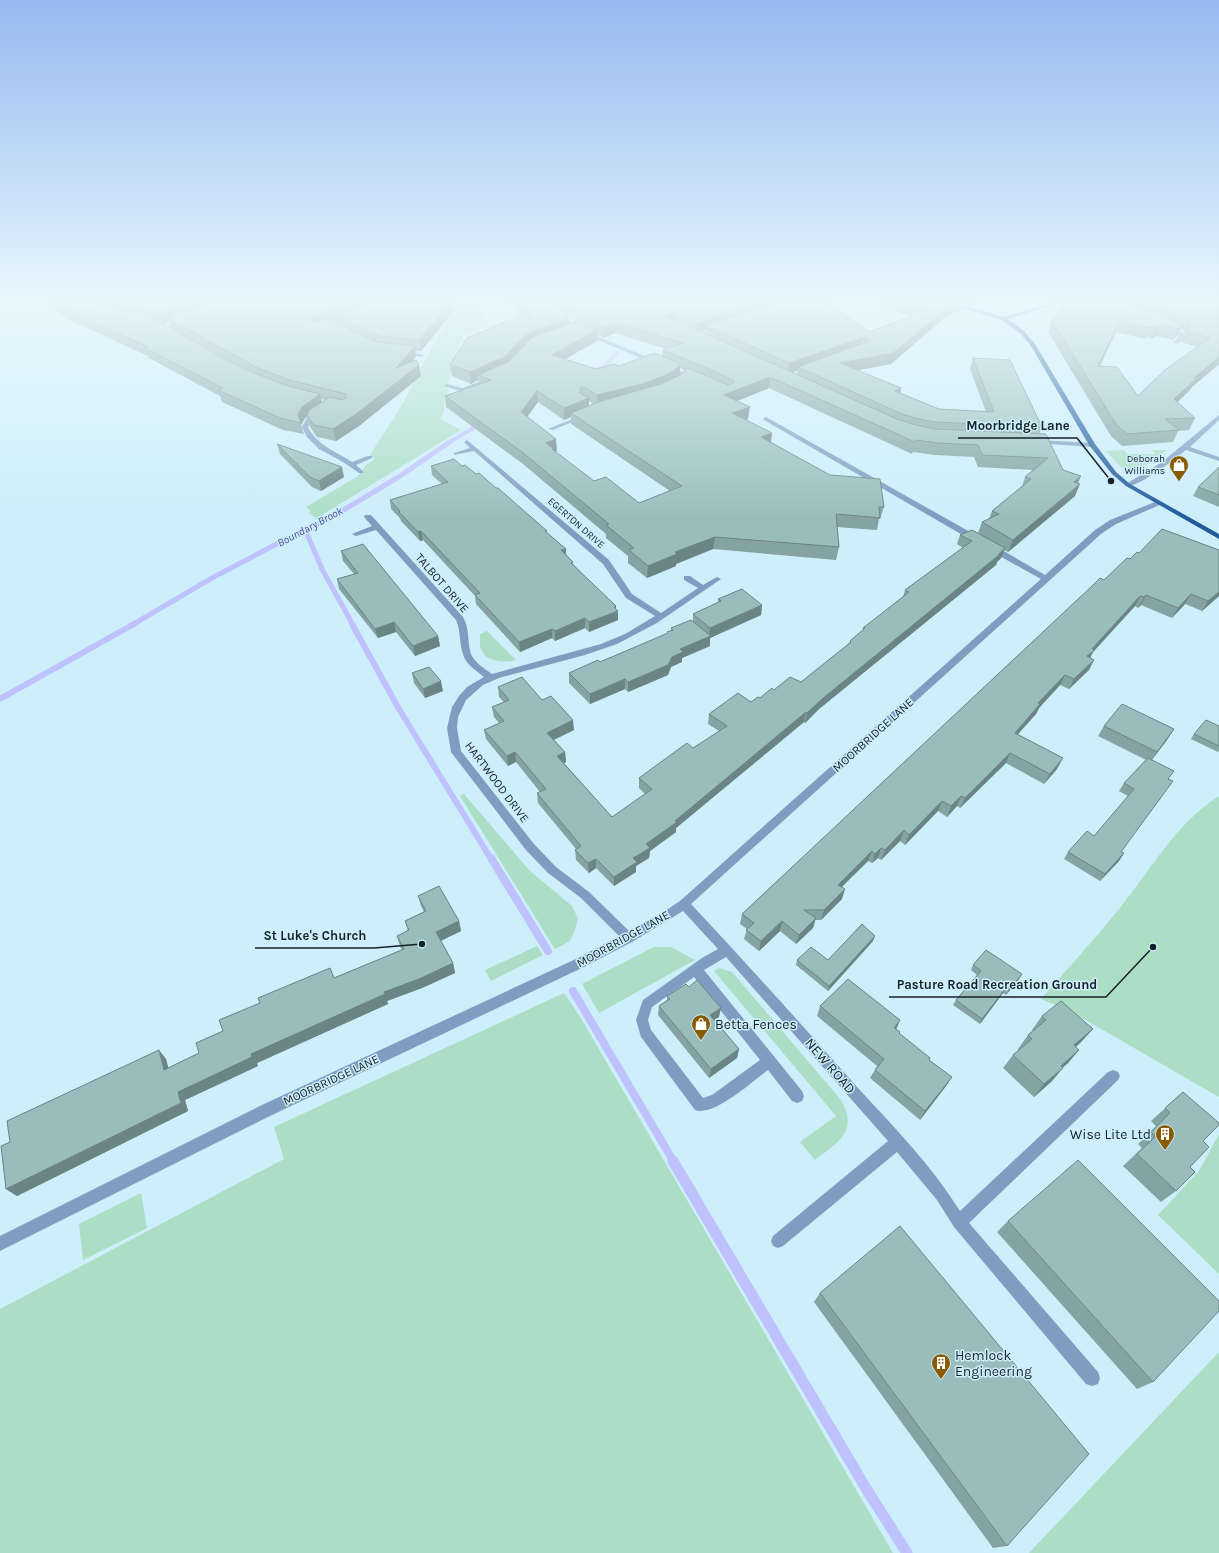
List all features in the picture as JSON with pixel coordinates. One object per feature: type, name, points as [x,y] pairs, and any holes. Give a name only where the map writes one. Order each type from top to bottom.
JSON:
[{"type":"main road","points":[[1051,375],[1092,445],[1114,473],[1128,485],[1158,504],[1219,537]]},
{"type":"street","points":[[672,386],[689,377],[686,375]]},
{"type":"street","points":[[454,396],[496,376]]},
{"type":"street","points":[[447,386],[464,390]]},
{"type":"street","points":[[325,409],[308,420],[305,427],[308,436],[321,448],[353,464],[361,472]]},
{"type":"street","points":[[551,430],[591,413]]},
{"type":"street","points":[[1128,485],[1146,476],[1186,448],[1219,417]]},
{"type":"street","points":[[766,419],[1046,579]]},
{"type":"street","name":"EGERTON DRIVE","points":[[466,442],[606,562],[629,596],[660,616]]},
{"type":"street","points":[[1028,442],[1092,445]]},
{"type":"street","points":[[1186,448],[1219,459]]},
{"type":"street","points":[[456,454],[474,449]]},
{"type":"street","points":[[353,464],[370,458]]},
{"type":"street","name":"MOORBRIDGE LANE","points":[[0,1244],[267,1110],[575,965],[663,918],[684,904],[1098,532],[1113,522],[1158,504]]},
{"type":"street","name":"TALBOT DRIVE","points":[[368,517],[460,619],[464,629],[467,655],[474,664],[491,678]]},
{"type":"street","points":[[356,534],[377,527]]},
{"type":"street","points":[[687,578],[703,588]]},
{"type":"street","name":"HARTWOOD DRIVE","points":[[628,938],[584,895],[552,870],[530,847],[456,752],[451,739],[452,719],[461,700],[471,689],[491,678],[612,643],[631,634],[717,579]]},
{"type":"street","name":"NEW ROAD","points":[[684,904],[727,950],[898,1142],[942,1195],[959,1222],[1092,1378]]},
{"type":"street","points":[[727,950],[647,1004],[642,1020],[645,1033],[700,1105],[715,1100],[769,1062]]},
{"type":"street","points":[[696,970],[797,1096]]},
{"type":"street","points":[[959,1222],[1113,1076]]},
{"type":"street","points":[[778,1241],[898,1142]]},
{"type":"green space","points":[[417,375],[450,375],[447,386],[449,392],[445,396],[444,411],[440,419],[461,430],[317,518],[308,513],[311,511],[306,507],[358,476],[366,465],[375,459],[370,455],[404,402]]},
{"type":"green space","points":[[1124,450],[1127,454],[1155,454],[1152,450],[1168,450],[1135,472],[1122,468],[1107,451]]},
{"type":"green space","points":[[487,631],[516,660],[499,661],[484,655],[480,646],[480,634]]},
{"type":"green space","points":[[464,794],[530,871],[572,906],[578,918],[570,941],[555,949],[460,796]]},
{"type":"green space","points":[[1219,796],[1219,1097],[1070,1011],[1041,999],[1119,909],[1176,834],[1203,807]]},
{"type":"green space","points":[[537,946],[543,955],[491,981],[485,970]]},
{"type":"green space","points":[[654,947],[671,947],[695,960],[599,1013],[582,984]]},
{"type":"green space","points":[[719,968],[732,972],[841,1100],[848,1120],[847,1128],[838,1142],[815,1160],[800,1142],[836,1116],[714,971]]},
{"type":"green space","points":[[564,993],[579,1015],[893,1553],[0,1553],[0,1309],[284,1159],[274,1127]]},
{"type":"green space","points":[[1219,1134],[1219,1274],[1158,1215],[1199,1171]]},
{"type":"green space","points":[[141,1193],[147,1228],[83,1260],[79,1224]]},
{"type":"green space","points":[[1219,1352],[1219,1553],[1029,1553]]},
{"type":"building","points":[[199,375],[261,375],[285,385],[320,394],[302,407],[298,415],[301,423],[280,418],[218,390],[223,388]]},
{"type":"building","points":[[278,375],[406,375],[356,414],[333,429],[314,425],[307,415],[309,410],[330,397],[342,400],[346,398],[346,394]]},
{"type":"building","points":[[479,375],[665,375],[642,384],[597,395],[586,388],[580,388],[580,393],[589,398],[564,408],[537,391],[521,412],[556,439],[546,443],[554,449],[552,449],[594,481],[606,477],[639,503],[682,486],[571,413],[601,401],[661,384],[679,375],[706,375],[728,385],[734,383],[734,381],[724,375],[799,375],[897,419],[916,425],[935,429],[1046,434],[1063,470],[1081,476],[1074,482],[1080,484],[1013,540],[982,522],[999,514],[992,511],[1031,479],[1025,477],[1048,458],[982,455],[978,445],[938,443],[916,440],[915,442],[770,377],[724,395],[750,407],[732,413],[772,433],[761,437],[830,475],[880,479],[884,507],[879,507],[880,518],[836,514],[839,547],[715,537],[675,552],[677,554],[648,566],[629,550],[634,548],[606,525],[609,524],[522,452],[445,396],[491,380]]},
{"type":"building","points":[[817,375],[870,375],[901,388],[895,391],[939,409],[994,412],[980,375],[1017,375],[1042,427],[935,422],[902,414]]},
{"type":"building","points":[[1086,375],[1123,375],[1138,396],[1159,375],[1197,375],[1194,378],[1196,379],[1174,399],[1195,418],[1165,419],[1179,430],[1127,434],[1116,424]]},
{"type":"building","points":[[277,444],[342,467],[319,481],[310,477]]},
{"type":"building","points":[[454,459],[462,466],[465,465],[476,474],[479,473],[547,531],[545,531],[566,549],[561,550],[573,562],[571,563],[616,606],[614,607],[618,611],[589,622],[585,618],[555,631],[552,629],[519,642],[475,595],[480,593],[421,531],[418,532],[390,500],[448,482],[431,466]]},
{"type":"building","points":[[1219,467],[1219,495],[1198,487]]},
{"type":"building","points":[[1162,529],[1219,550],[1219,592],[1208,601],[1191,594],[1178,608],[1146,595],[1144,597],[1140,596],[1092,649],[1095,650],[1087,656],[1094,660],[1074,679],[1065,675],[1038,703],[1040,704],[1015,733],[1063,758],[1050,774],[1010,753],[965,798],[961,796],[951,806],[942,801],[909,835],[904,830],[885,850],[881,848],[875,854],[872,851],[838,885],[845,889],[824,910],[804,910],[816,918],[799,935],[782,921],[761,941],[746,930],[754,923],[742,914],[1100,578],[1104,580],[1127,558],[1130,559],[1137,552],[1139,553]]},
{"type":"building","points":[[972,530],[1005,548],[999,555],[675,821],[677,822],[646,844],[650,848],[633,858],[637,862],[614,877],[596,859],[588,863],[575,850],[581,846],[537,793],[546,789],[515,752],[507,756],[484,730],[504,721],[492,707],[509,700],[498,687],[522,677],[542,700],[551,696],[573,720],[547,733],[565,752],[557,756],[612,817],[652,789],[639,778],[687,743],[693,748],[727,726],[709,714],[738,693],[751,702],[758,697],[760,698],[772,688],[774,690],[790,677],[801,682],[851,642],[850,641],[865,628],[863,628],[909,592],[905,590],[972,541],[960,535]]},
{"type":"building","points":[[363,544],[438,636],[413,646],[394,622],[375,629],[337,579],[358,573],[341,551]]},
{"type":"building","points":[[742,589],[762,605],[710,628],[693,614],[721,601],[718,599]]},
{"type":"building","points":[[691,620],[711,636],[680,649],[683,652],[672,657],[668,665],[628,682],[625,679],[590,694],[569,673],[598,660],[600,662],[668,633],[667,632],[673,630],[671,628]]},
{"type":"building","points":[[429,667],[441,681],[423,689],[412,673]]},
{"type":"building","points":[[1122,704],[1174,729],[1157,752],[1104,726]]},
{"type":"building","points":[[1206,720],[1219,726],[1219,746],[1194,734]]},
{"type":"building","points":[[1148,758],[1174,771],[1168,779],[1173,781],[1121,852],[1124,853],[1105,874],[1068,852],[1087,831],[1094,836],[1134,789],[1124,783]]},
{"type":"building","points":[[439,886],[459,921],[436,932],[453,963],[419,979],[384,992],[385,994],[251,1054],[252,1057],[178,1092],[181,1103],[6,1189],[1,1146],[10,1142],[7,1121],[159,1050],[164,1070],[199,1053],[196,1043],[223,1031],[219,1020],[260,1003],[258,998],[330,968],[334,978],[404,949],[397,936],[409,930],[405,921],[426,911],[418,896]]},
{"type":"building","points":[[862,924],[875,936],[829,986],[797,960],[811,947],[828,960]]},
{"type":"building","points":[[986,950],[1022,974],[1009,990],[1006,988],[982,1019],[956,1000],[981,971],[973,965]]},
{"type":"building","points":[[848,979],[900,1020],[894,1028],[930,1058],[929,1060],[952,1077],[925,1111],[875,1070],[884,1059],[820,1006]]},
{"type":"building","name":"Betta Fences","points":[[697,980],[721,1008],[710,1015],[739,1049],[711,1069],[659,1006],[670,999],[667,996],[686,984],[689,987]]},
{"type":"building","points":[[1061,1001],[1093,1029],[1074,1045],[1079,1050],[1061,1066],[1063,1068],[1044,1084],[1013,1055],[1032,1039],[1028,1035],[1046,1020],[1042,1016]]},
{"type":"building","points":[[1183,1092],[1219,1123],[1219,1125],[1203,1141],[1209,1147],[1190,1167],[1195,1172],[1176,1191],[1137,1154],[1156,1136],[1151,1132],[1170,1113],[1165,1108]]},
{"type":"building","points":[[1078,1160],[1219,1301],[1219,1311],[1153,1382],[1008,1221]]},
{"type":"building","name":"Hemlock Engineering","points":[[900,1226],[1089,1454],[1007,1546],[820,1293]]},
{"type":"waterway","name":"Boundary Brook","points":[[448,443],[482,423]]},
{"type":"waterway","name":"Boundary Brook","points":[[305,529],[327,520],[397,478],[450,442]]},
{"type":"waterway","name":"Boundary Brook","points":[[132,625],[212,578],[305,529]]},
{"type":"waterway","points":[[305,529],[322,569],[353,625]]},
{"type":"waterway","name":"Boundary Brook","points":[[0,699],[134,624]]},
{"type":"waterway","points":[[352,624],[399,709],[491,859]]},
{"type":"waterway","points":[[491,858],[548,951]]},
{"type":"waterway","points":[[573,991],[674,1162]]},
{"type":"waterway","points":[[673,1161],[867,1490],[907,1553]]},
{"type":"place","name":"Moorbridge Lane","points":[[1111,481]]},
{"type":"place","name":"Deborah Williams","points":[[1179,482]]},
{"type":"place","name":"St Luke's Church","points":[[422,944]]},
{"type":"place","name":"Pasture Road Recreation Ground","points":[[1153,947]]},
{"type":"place","name":"Betta Fences","points":[[701,1041]]},
{"type":"place","name":"Wise Lite Ltd","points":[[1165,1151]]},
{"type":"place","name":"Hemlock Engineering","points":[[941,1380]]}]
